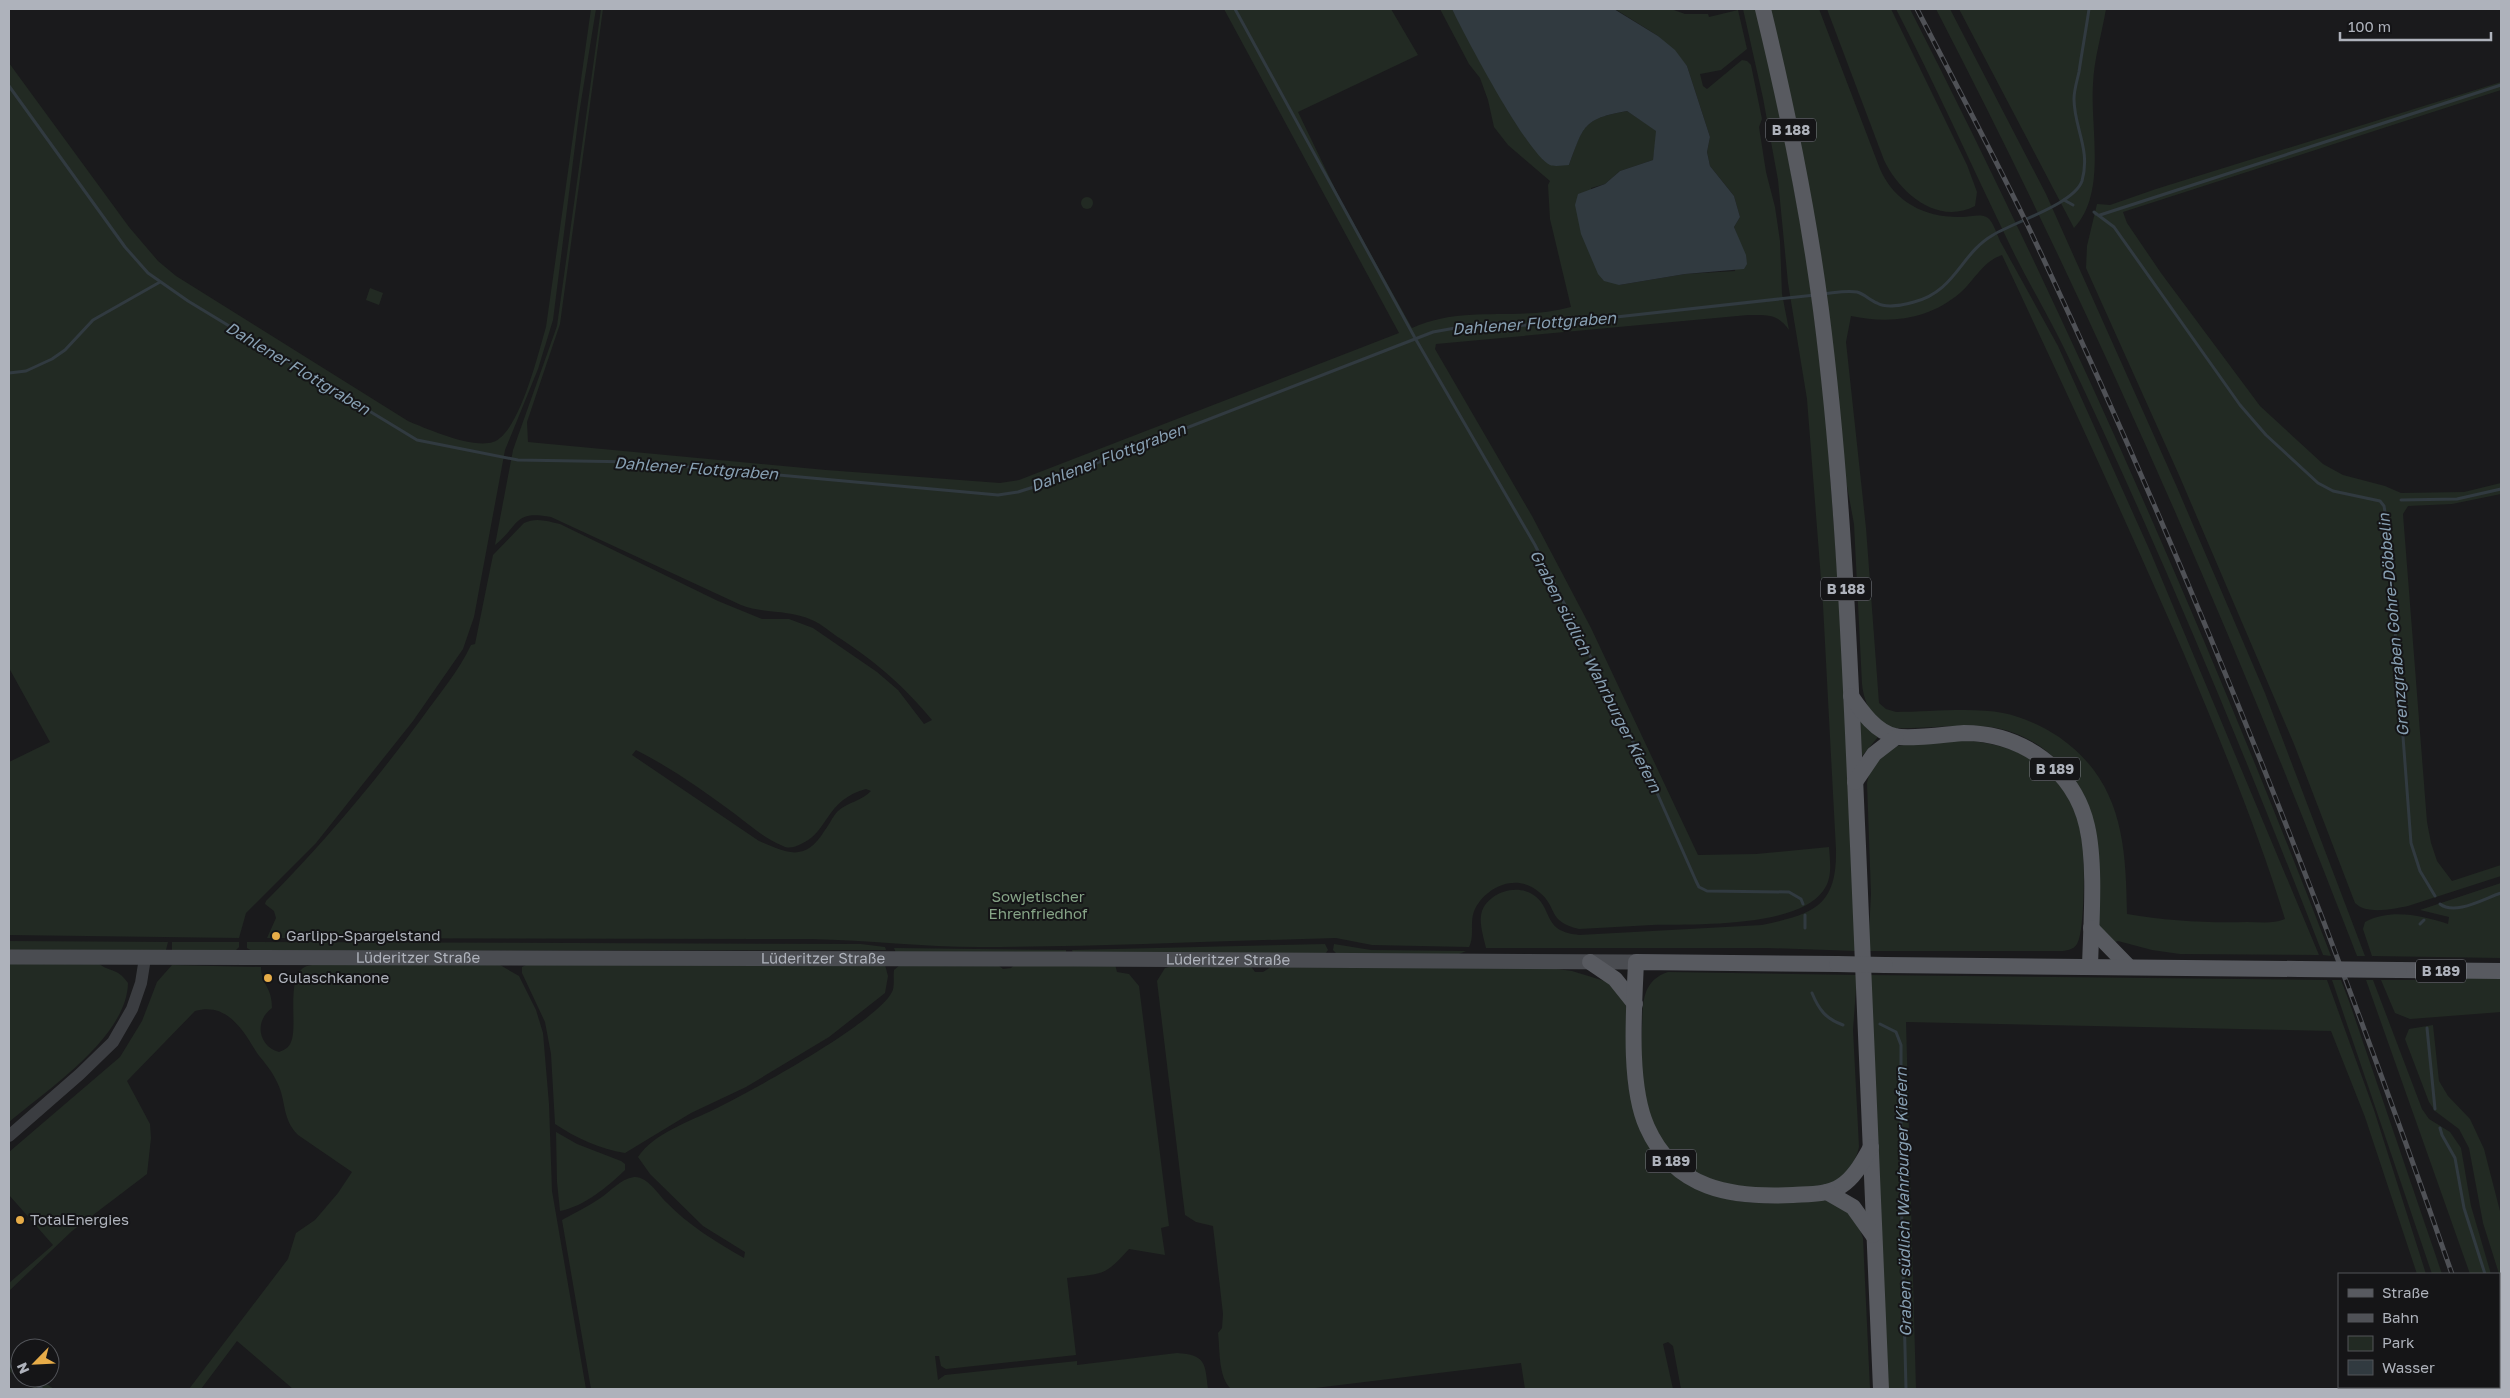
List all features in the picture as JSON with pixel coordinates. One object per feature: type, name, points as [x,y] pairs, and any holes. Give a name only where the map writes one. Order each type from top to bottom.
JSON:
[{"type":"main road","name":"B 188","points":[[1763,9],[1789,123],[1817,284],[1839,482],[1851,696],[1871,1147]]},
{"type":"main road","points":[[1851,696],[1870,720],[1896,737],[1874,754],[1855,782]]},
{"type":"main road","name":"B 189","points":[[1896,737],[1965,733],[1989,735],[2010,740],[2029,749],[2055,768],[2077,799],[2087,827],[2091,870],[2090,967]]},
{"type":"main road","points":[[2090,928],[2129,967]]},
{"type":"main road","name":"Lüderitzer Straße","points":[[9,957],[1636,962]]},
{"type":"main road","points":[[1590,962],[1615,979],[1635,1004]]},
{"type":"main road","name":"B 189","points":[[1871,1147],[1852,1177],[1841,1186],[1827,1192],[1763,1196],[1731,1194],[1702,1184],[1672,1162],[1650,1133],[1638,1101],[1635,1074],[1636,962],[2501,971]]},
{"type":"main road","points":[[1871,1147],[1882,1389]]},
{"type":"main road","points":[[1827,1192],[1853,1207],[1875,1238]]},
{"type":"street","points":[[9,1136],[80,1074],[113,1042],[132,1009],[142,982],[145,958]]},
{"type":"green space","points":[[591,9],[596,9],[579,114],[553,320],[538,369],[505,450],[474,617],[463,649],[413,721],[316,843],[246,913],[239,938],[9,935],[9,762],[50,742],[9,668],[9,63],[129,227],[158,261],[176,276],[408,421],[462,441],[484,443],[493,442],[502,436],[511,424],[533,373],[546,327]]},
{"type":"green space","name":"Sowjetischer Ehrenfriedhof","points":[[601,9],[603,9],[560,324],[527,422],[528,442],[826,470],[1000,483],[1019,480],[1399,333],[1224,9],[1391,9],[1418,55],[1298,112],[1339,197],[1412,328],[1452,317],[1531,313],[1571,307],[1550,219],[1548,185],[1550,181],[1508,145],[1494,127],[1488,100],[1480,78],[1469,64],[1440,9],[1452,9],[1516,123],[1569,165],[1582,132],[1593,121],[1601,117],[1627,111],[1657,131],[1653,160],[1620,171],[1605,184],[1591,188],[1619,285],[1685,274],[1735,271],[1738,238],[1734,227],[1740,217],[1734,196],[1710,166],[1707,152],[1710,137],[1687,66],[1658,36],[1615,9],[1671,9],[1685,14],[1708,14],[1709,17],[1738,10],[1747,49],[1721,70],[1700,74],[1703,86],[1707,89],[1742,60],[1747,61],[1751,65],[1762,119],[1759,127],[1766,172],[1775,207],[1780,241],[1782,294],[1789,330],[1780,320],[1771,316],[1748,315],[1436,344],[1435,349],[1532,516],[1591,628],[1698,855],[1756,854],[1829,847],[1830,870],[1826,886],[1810,903],[1791,912],[1768,918],[1717,924],[1579,929],[1569,926],[1557,918],[1549,903],[1539,892],[1521,883],[1512,883],[1495,889],[1480,901],[1472,918],[1472,938],[1469,947],[1372,945],[1336,938],[980,947],[811,939],[267,938],[276,918],[274,911],[265,904],[266,901],[308,858],[367,789],[461,664],[471,645],[475,644],[493,555],[528,521],[542,520],[560,524],[718,601],[762,619],[789,619],[813,628],[877,672],[898,690],[924,724],[932,720],[911,696],[878,666],[812,620],[794,614],[758,610],[741,605],[551,517],[539,515],[523,518],[495,545],[513,450],[557,326]],"holes":[[[636,750],[699,788],[764,836],[787,847],[797,846],[810,839],[842,801],[866,789],[871,791],[838,811],[818,840],[810,847],[803,851],[787,851],[759,841],[632,755]]]},
{"type":"green space","points":[[1743,9],[1757,9],[1776,91],[1807,260],[1825,405],[1840,610],[1856,951],[1767,948],[1486,948],[1481,928],[1483,909],[1492,898],[1510,890],[1530,893],[1541,902],[1552,923],[1557,928],[1579,935],[1762,925],[1795,917],[1808,911],[1818,905],[1826,896],[1832,884],[1836,850],[1823,605],[1807,399],[1788,283],[1778,180],[1763,98]]},
{"type":"green space","points":[[1770,9],[1819,9],[1880,169],[1894,191],[1913,206],[1936,215],[1949,217],[1982,216],[1992,222],[2000,241],[2058,346],[2150,551],[2319,955],[2180,954],[2152,950],[2118,941],[2112,943],[2099,927],[2095,827],[2079,789],[2053,757],[2037,744],[1998,728],[1966,726],[1893,728],[1875,716],[1867,705],[1862,684],[1854,524]],"holes":[[[2002,255],[2184,654],[2250,818],[2285,919],[2276,922],[2202,922],[2127,914],[2125,863],[2122,838],[2116,815],[2108,794],[2096,773],[2080,754],[2046,729],[2025,719],[2003,713],[1978,710],[1896,712],[1886,709],[1879,703],[1866,528],[1846,342],[1851,316],[1880,320],[1908,318],[1935,309],[1960,293],[1989,262]]]},
{"type":"green space","points":[[1827,9],[1891,9],[1967,165],[1977,192],[1975,206],[1961,211],[1947,212],[1933,209],[1909,194],[1899,184],[1884,160]]},
{"type":"green space","points":[[1896,9],[1910,9],[2025,241],[2080,359],[2185,596],[2284,835],[2331,956],[2323,955],[2200,651],[2100,425]]},
{"type":"green space","points":[[1936,9],[1950,9],[2046,194],[2176,485],[2265,693],[2365,956],[2357,956],[2261,715],[2160,476],[2051,241]]},
{"type":"green space","points":[[1959,9],[2106,9],[2096,56],[2093,84],[2094,179],[2084,214],[2074,228]]},
{"type":"green space","points":[[2501,82],[2501,90],[2123,212],[2127,223],[2161,273],[2260,406],[2323,464],[2343,475],[2385,486],[2401,493],[2464,492],[2501,483],[2501,494],[2452,504],[2408,506],[2403,514],[2427,822],[2431,843],[2437,861],[2452,881],[2501,865],[2501,876],[2408,906],[2380,910],[2366,909],[2355,903],[2294,744],[2179,475],[2086,268],[2087,246],[2097,204],[2110,205]]},
{"type":"green space","points":[[1085,197],[1089,197],[1093,203],[1089,209],[1085,209],[1081,205],[1081,201]]},
{"type":"green space","points":[[370,288],[383,293],[379,305],[366,300]]},
{"type":"green space","points":[[1860,720],[1878,737],[1862,756]]},
{"type":"green space","points":[[1965,740],[2003,747],[2026,756],[2046,770],[2056,780],[2070,800],[2081,831],[2084,876],[2080,937],[2077,944],[2071,949],[2060,951],[1868,951],[1871,894],[1867,783],[1871,766],[1893,746]]},
{"type":"green space","points":[[2501,883],[2501,958],[2372,956],[2363,929],[2365,922],[2386,915],[2396,914],[2428,918],[2448,924],[2449,917],[2420,910]]},
{"type":"green space","points":[[9,941],[168,942],[166,950],[9,950]]},
{"type":"green space","points":[[172,942],[239,942],[239,947],[236,950],[172,950]]},
{"type":"green space","points":[[247,942],[861,944],[885,947],[886,950],[252,951],[247,948]]},
{"type":"green space","points":[[1325,944],[1328,950],[1325,954],[1073,953],[1072,950]]},
{"type":"green space","points":[[1334,944],[1371,950],[1466,951],[1457,955],[1337,954],[1333,950]]},
{"type":"green space","points":[[894,948],[1066,950],[1066,952],[896,953]]},
{"type":"green space","points":[[9,963],[98,963],[117,972],[128,983],[124,1003],[114,1023],[100,1042],[64,1078],[9,1122]]},
{"type":"green space","points":[[318,964],[500,965],[519,976],[536,1010],[543,1033],[549,1104],[552,1191],[586,1389],[293,1389],[237,1341],[201,1389],[189,1389],[288,1259],[296,1233],[315,1220],[338,1193],[352,1172],[298,1135],[289,1122],[275,1078],[246,1035],[225,1014],[206,1009],[195,1011],[127,1081],[150,1124],[151,1138],[147,1174],[72,1231],[9,1291],[9,1283],[53,1245],[9,1195],[9,1152],[120,1057],[142,1021],[157,982],[172,965],[261,967],[261,973],[272,1001],[272,1008],[266,1013],[261,1026],[261,1033],[267,1044],[279,1052],[289,1046],[293,1035],[294,993],[298,974],[305,967]]},
{"type":"green space","points":[[1115,964],[1117,972],[1129,974],[1139,986],[1169,1226],[1161,1228],[1165,1255],[1129,1249],[1114,1265],[1102,1272],[1067,1278],[1076,1355],[946,1369],[941,1366],[939,1356],[935,1356],[938,1380],[945,1375],[1077,1361],[1077,1365],[1177,1353],[1199,1358],[1205,1367],[1208,1389],[591,1389],[562,1220],[594,1202],[624,1180],[639,1177],[648,1182],[666,1202],[693,1226],[744,1258],[745,1252],[703,1226],[650,1174],[638,1157],[653,1141],[782,1073],[863,1021],[892,992],[894,970],[900,965],[998,965],[1003,969],[1011,968],[1014,965]]},
{"type":"green space","points":[[526,965],[885,965],[888,976],[885,993],[829,1037],[746,1087],[691,1113],[625,1153],[606,1149],[588,1142],[555,1124],[551,1054],[545,1022],[522,973],[522,967]]},
{"type":"green space","points":[[1250,965],[1255,972],[1263,972],[1271,967],[1550,968],[1572,971],[1608,982],[1626,1003],[1628,1084],[1635,1115],[1701,1191],[1729,1199],[1758,1203],[1809,1200],[1832,1201],[1843,1206],[1854,1219],[1863,1238],[1870,1389],[1681,1389],[1673,1346],[1668,1342],[1663,1344],[1673,1389],[1525,1389],[1521,1363],[1307,1389],[1231,1389],[1224,1377],[1220,1362],[1218,1333],[1222,1328],[1223,1314],[1213,1226],[1196,1222],[1185,1215],[1157,981],[1165,968],[1173,966]]},
{"type":"green space","points":[[1668,972],[1857,975],[1853,1030],[1859,1147],[1852,1164],[1840,1179],[1832,1183],[1807,1187],[1778,1189],[1738,1188],[1721,1184],[1700,1175],[1676,1158],[1669,1150],[1648,1114],[1643,1090],[1641,1065],[1645,994],[1653,981]]},
{"type":"green space","points":[[1869,975],[2327,980],[2374,1110],[2426,1273],[2417,1273],[2365,1117],[2331,1031],[1906,1022],[1916,1389],[1888,1389]]},
{"type":"green space","points":[[2420,977],[2501,978],[2501,1012],[2410,1019],[2395,1013],[2381,980],[2418,980]]},
{"type":"green space","points":[[2332,980],[2341,980],[2349,1001],[2442,1273],[2432,1273]]},
{"type":"green space","points":[[2366,980],[2373,980],[2422,1109],[2429,1119],[2450,1132],[2461,1148],[2471,1206],[2491,1273],[2470,1273]]},
{"type":"green space","points":[[2433,1025],[2439,1081],[2448,1096],[2470,1119],[2484,1149],[2501,1215],[2501,1280],[2483,1223],[2469,1148],[2459,1129],[2435,1111],[2429,1102],[2405,1039],[2409,1029]]},
{"type":"green space","points":[[556,1132],[577,1144],[625,1164],[625,1170],[595,1195],[578,1205],[560,1211],[557,1182]]},
{"type":"green space","points":[[2500,1302],[2501,1306],[2501,1367],[2500,1364]]},
{"type":"green space","points":[[34,1388],[54,1389],[35,1389]]},
{"type":"water","points":[[1452,9],[1614,9],[1658,36],[1675,50],[1687,66],[1710,137],[1707,152],[1710,166],[1734,196],[1740,217],[1734,227],[1746,255],[1747,264],[1744,269],[1685,274],[1619,285],[1604,281],[1598,274],[1581,234],[1575,205],[1578,194],[1605,184],[1620,171],[1653,160],[1656,131],[1627,111],[1601,117],[1587,126],[1582,133],[1569,165],[1550,165],[1527,140],[1512,118]]},
{"type":"waterway","name":"Graben südlich Wahrburger Kiefern","points":[[1235,9],[1415,338],[1535,545],[1646,768],[1699,887],[1707,891],[1789,892],[1801,899],[1803,904]]},
{"type":"waterway","name":"Dahlener Flottgraben","points":[[1823,294],[1844,291],[1857,292],[1881,305],[1890,306],[1910,303],[1928,297],[1949,281],[1973,252],[1993,235],[2056,205],[2077,189],[2082,181],[2085,159],[2074,96],[2089,9]]},
{"type":"waterway","points":[[2100,215],[2501,85]]},
{"type":"waterway","name":"Dahlener Flottgraben","points":[[9,86],[125,247],[148,273],[188,301],[417,440],[518,460],[635,462],[998,495],[1018,492],[1040,485],[1433,332],[1472,325],[1515,326],[1598,319],[1815,295]]},
{"type":"waterway","name":"Grenzgraben Gohre-Döbbelin","points":[[2064,200],[2073,205]]},
{"type":"waterway","name":"Grenzgraben Gohre-Döbbelin","points":[[2096,214],[2094,212],[2114,227],[2240,405],[2266,435],[2318,483],[2333,491],[2380,501],[2384,506],[2387,524],[2411,843],[2420,871],[2435,896]]},
{"type":"waterway","points":[[9,373],[26,371],[52,359],[65,350],[93,320],[160,282]]},
{"type":"waterway","points":[[2401,500],[2457,499],[2501,489]]},
{"type":"waterway","name":"Grenzgraben Gohre-Döbbelin","points":[[2440,904],[2446,907],[2462,907],[2501,893]]},
{"type":"waterway","name":"Graben südlich Wahrburger Kiefern","points":[[1805,915],[1805,928]]},
{"type":"waterway","points":[[2420,924],[2424,920]]},
{"type":"waterway","name":"Graben südlich Wahrburger Kiefern","points":[[1812,993],[1824,1013],[1832,1020],[1843,1025]]},
{"type":"waterway","name":"Graben südlich Wahrburger Kiefern","points":[[1880,1024],[1896,1032],[1901,1045],[1901,1188],[1906,1389]]},
{"type":"waterway","points":[[2427,1028],[2435,1109]]},
{"type":"waterway","points":[[2440,1128],[2455,1158],[2464,1208],[2485,1273]]},
{"type":"waterway","points":[[2500,1323],[2501,1327]]},
{"type":"railway","points":[[1917,9],[2027,224],[2087,353],[2200,612],[2306,875],[2405,1140],[2452,1273]]},
{"type":"place","name":"Garlipp-Spargelstand","points":[[276,936]]},
{"type":"place","name":"Gulaschkanone","points":[[268,978]]},
{"type":"place","name":"TotalEnergies","points":[[20,1220]]}]
